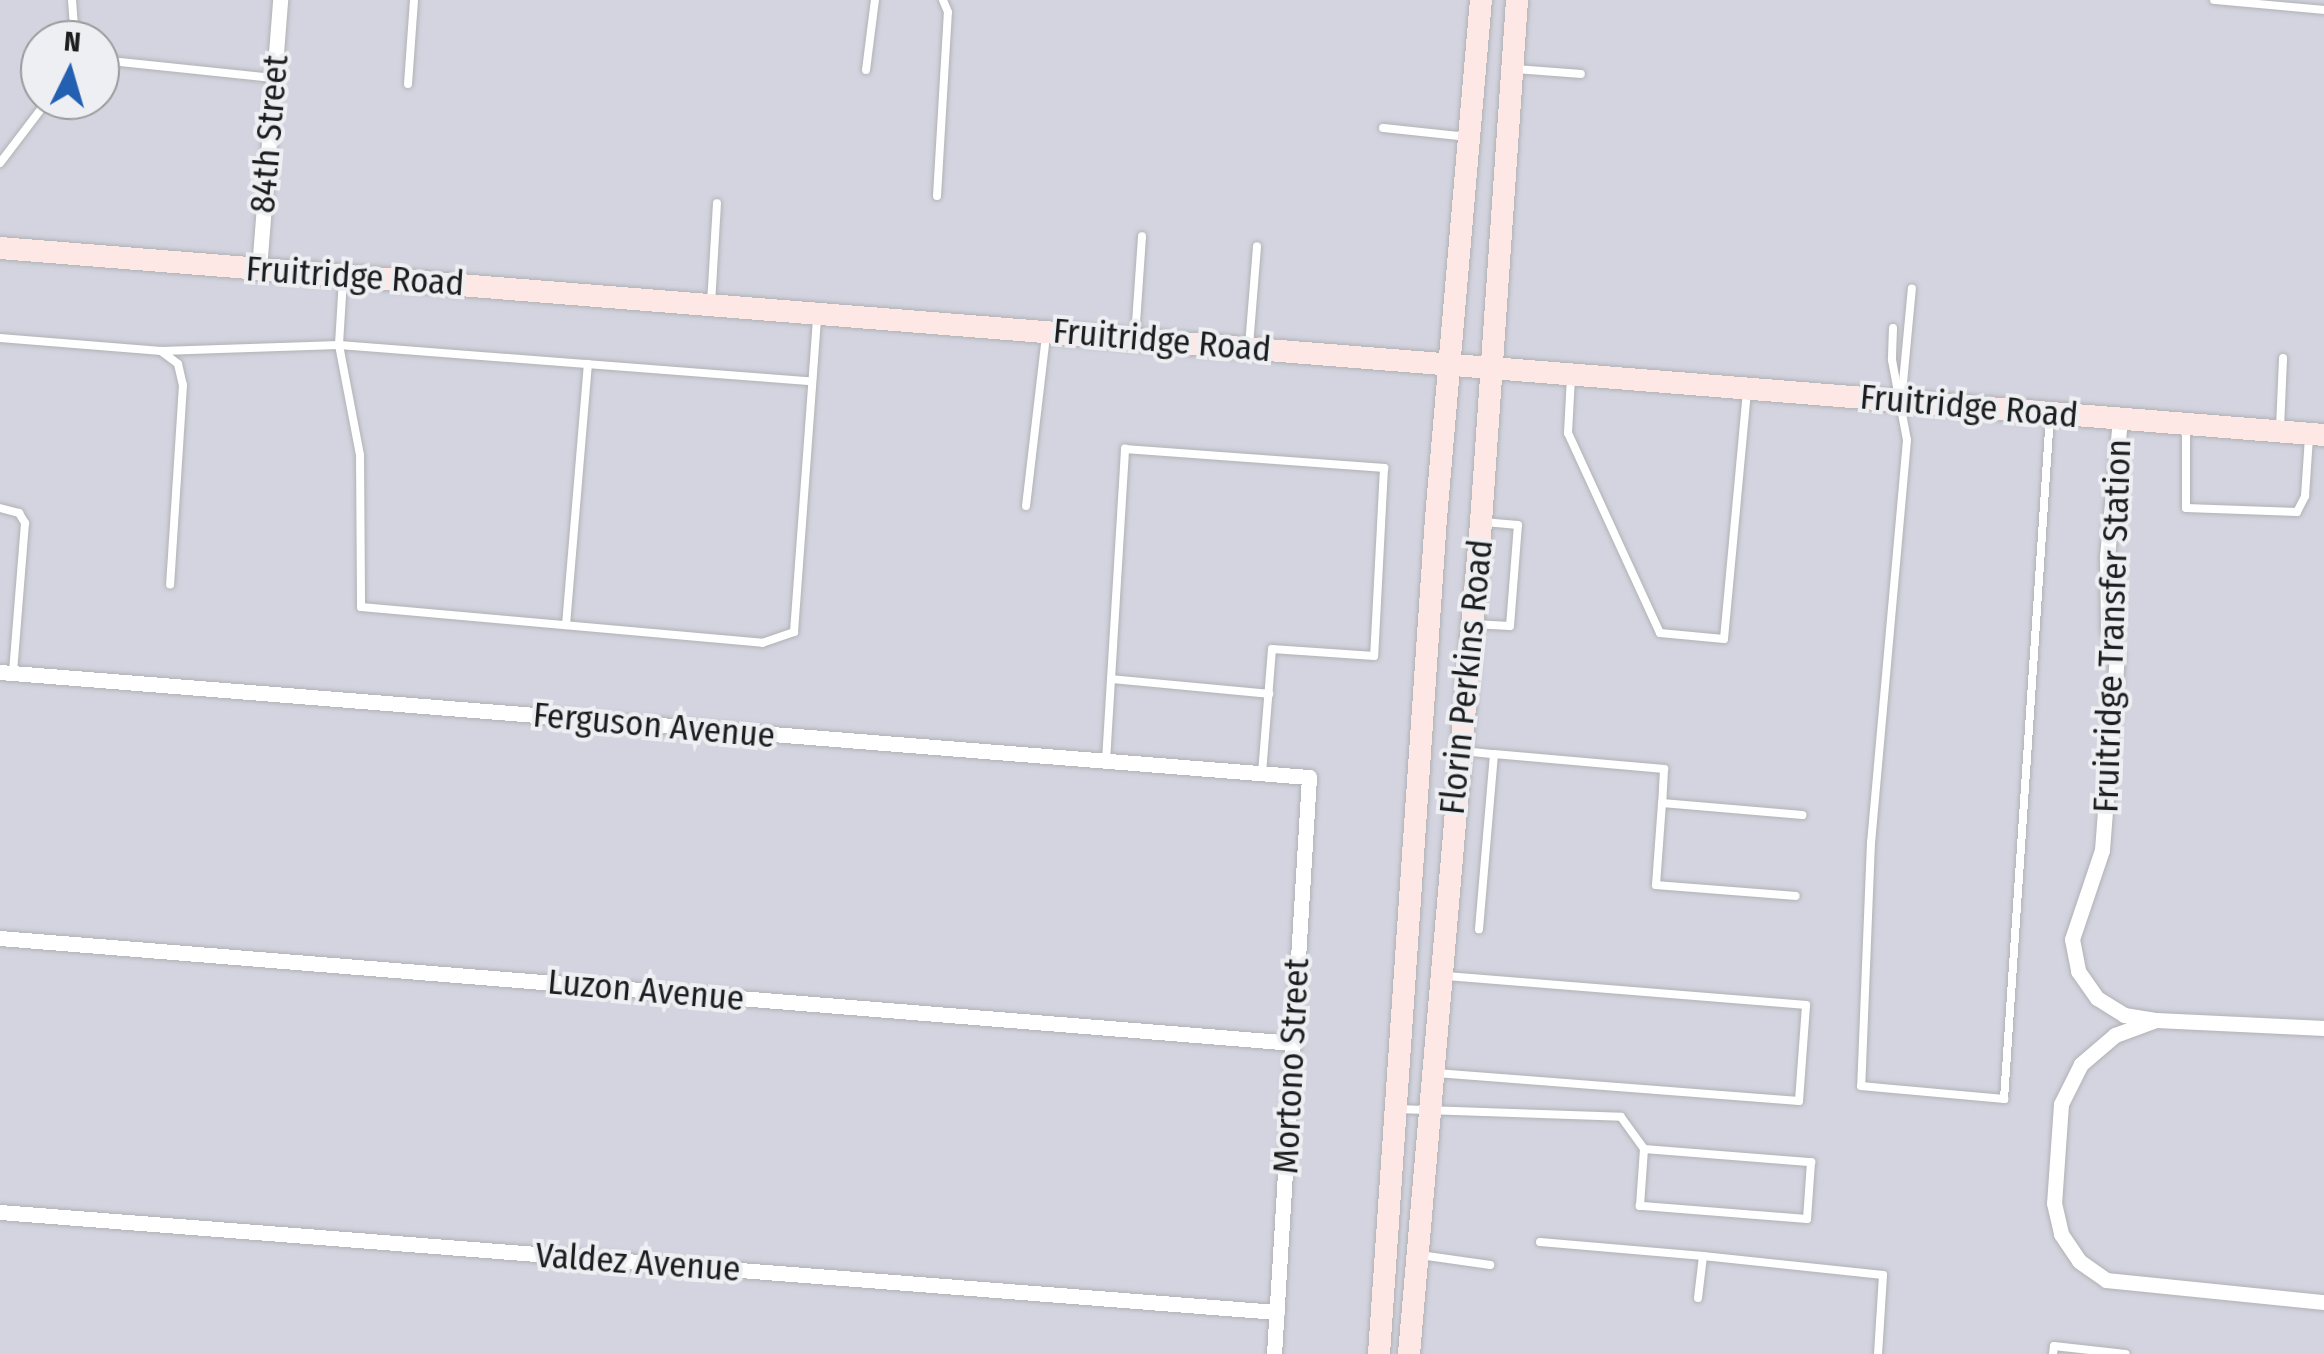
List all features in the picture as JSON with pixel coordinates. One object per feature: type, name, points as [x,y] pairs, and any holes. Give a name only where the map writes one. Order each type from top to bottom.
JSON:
[{"type":"main road","name":"Florin Perkins Road","points":[[1408,1354],[1437,975],[1481,522],[1517,0]]},
{"type":"main road","name":"Florin Perkins Road","points":[[1380,1354],[1449,363],[1481,4]]},
{"type":"main road","points":[[1481,4],[1500,20],[1511,66]]},
{"type":"main road","name":"Fruitridge Road","points":[[0,248],[2317,435]]},
{"type":"street","name":"84th Street","points":[[258,269],[280,0]]},
{"type":"street","name":"Fruitridge Transfer Station","points":[[2120,418],[2107,556],[2108,630],[2116,655],[2102,850],[2072,938],[2078,970],[2097,998],[2124,1015],[2324,1028]]},
{"type":"street","name":"Ferguson Avenue","points":[[6,672],[1308,777]]},
{"type":"street","name":"Mortono Street","points":[[1274,1354],[1308,777]]},
{"type":"street","name":"Luzon Avenue","points":[[0,938],[1293,1043]]},
{"type":"street","name":"Fruitridge Transfer Station","points":[[2156,1020],[2115,1035],[2081,1064],[2062,1104],[2054,1203],[2061,1234],[2080,1261],[2106,1280],[2324,1302]]},
{"type":"street","name":"Valdez Avenue","points":[[0,1212],[1277,1312]]},
{"type":"lane","points":[[408,84],[414,0]]},
{"type":"lane","points":[[866,70],[875,0]]},
{"type":"lane","points":[[936,196],[943,0]]},
{"type":"lane","points":[[2214,0],[2324,10]]},
{"type":"lane","points":[[120,62],[274,78]]},
{"type":"lane","points":[[1511,66],[1581,74]]},
{"type":"lane","points":[[0,163],[33,120]]},
{"type":"lane","points":[[1383,128],[1468,136]]},
{"type":"lane","points":[[711,304],[717,203]]},
{"type":"lane","points":[[1134,338],[1142,236]]},
{"type":"lane","points":[[1249,347],[1257,246]]},
{"type":"lane","points":[[344,275],[339,346],[360,455],[360,607],[762,643],[794,632],[817,312]]},
{"type":"lane","points":[[1901,400],[1912,288]]},
{"type":"lane","points":[[1892,328],[1907,440],[1871,842],[1861,1086],[2004,1099],[2050,413]]},
{"type":"lane","points":[[1026,506],[1046,331]]},
{"type":"lane","points":[[0,338],[161,351],[339,346],[812,381]]},
{"type":"lane","points":[[161,351],[178,364],[184,385],[170,585]]},
{"type":"lane","points":[[2280,432],[2283,358]]},
{"type":"lane","points":[[566,625],[588,364]]},
{"type":"lane","points":[[1572,373],[1568,433],[1660,634],[1724,640],[1748,388]]},
{"type":"lane","points":[[2186,424],[2186,508],[2297,512],[2305,496],[2317,435]]},
{"type":"lane","points":[[1106,761],[1125,449],[1384,468],[1374,656],[1272,650],[1262,774]]},
{"type":"lane","points":[[0,508],[19,512],[26,523],[22,594],[6,672]]},
{"type":"lane","points":[[1471,624],[1510,626],[1518,525],[1481,522]]},
{"type":"lane","points":[[1111,679],[1269,694]]},
{"type":"lane","points":[[1458,750],[1664,769],[1656,885],[1796,896]]},
{"type":"lane","points":[[1479,929],[1494,754]]},
{"type":"lane","points":[[1662,804],[1802,815]]},
{"type":"lane","points":[[1430,1072],[1800,1101],[1806,1005],[1437,975]]},
{"type":"lane","points":[[1397,1109],[1621,1117],[1644,1149],[1640,1206],[1806,1219],[1811,1162],[1644,1149]]},
{"type":"lane","points":[[1540,1242],[1883,1274],[1878,1354]]},
{"type":"lane","points":[[1417,1255],[1490,1265]]},
{"type":"lane","points":[[1698,1298],[1702,1256]]},
{"type":"lane","points":[[2053,1354],[2054,1346],[2126,1354]]},
{"type":"shaded area","points":[[0,0],[2324,0],[2324,1354],[0,1354]]}]
